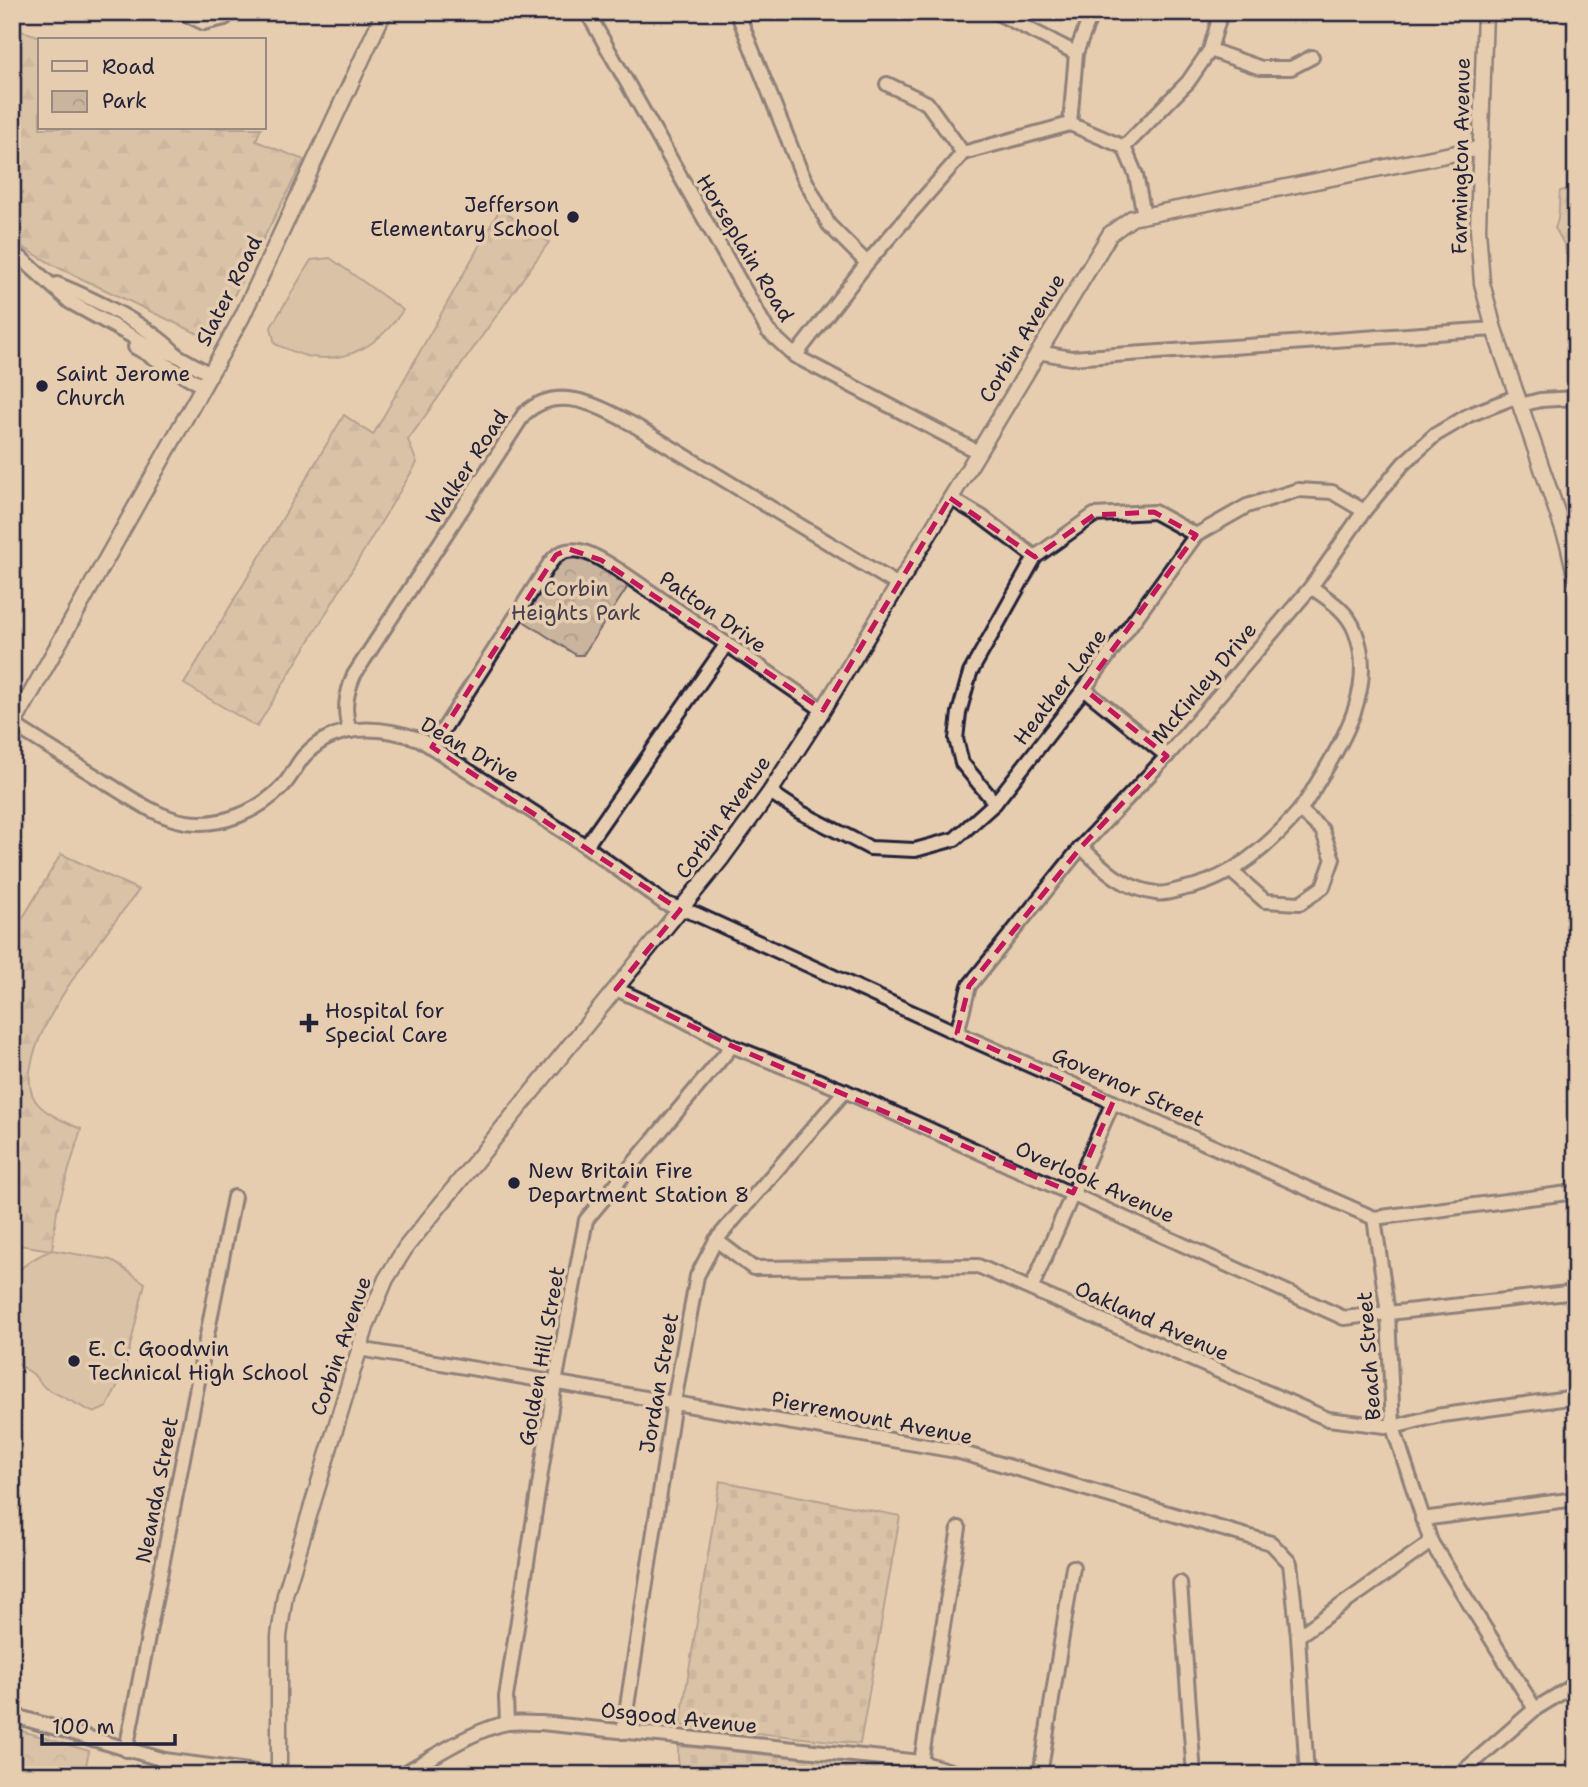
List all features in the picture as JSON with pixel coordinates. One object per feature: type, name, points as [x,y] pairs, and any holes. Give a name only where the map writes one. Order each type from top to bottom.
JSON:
[{"type":"main road","name":"Slater Road","points":[[13,726],[243,317],[384,12]]},
{"type":"main road","name":"Farmington Avenue","points":[[1485,12],[1479,243],[1482,283],[1494,329],[1572,544],[1576,579]]},
{"type":"main road","name":"Corbin Avenue","points":[[279,1775],[279,1636],[282,1608],[359,1349],[378,1295],[406,1247],[681,909],[770,792],[823,710],[1110,234],[1123,222],[1144,215],[1482,148]]},
{"type":"street","points":[[181,12],[204,23],[225,18],[229,12]]},
{"type":"street","name":"Horseplain Road","points":[[587,12],[768,331],[795,356],[978,452]]},
{"type":"street","points":[[737,12],[801,172],[829,225],[867,263]]},
{"type":"street","points":[[995,12],[1076,53]]},
{"type":"street","points":[[1070,124],[1076,53],[1091,12]]},
{"type":"street","points":[[1124,147],[1188,82],[1210,50],[1221,12]]},
{"type":"street","points":[[1210,50],[1261,68],[1291,68],[1312,57]]},
{"type":"street","points":[[887,84],[928,103],[963,153]]},
{"type":"street","points":[[795,356],[867,263],[963,153],[1070,124],[1124,147],[1136,175],[1144,215]]},
{"type":"street","points":[[12,256],[20,258],[47,279],[70,302],[148,345],[178,356],[206,380]]},
{"type":"street","points":[[47,279],[58,296],[74,312],[206,380]]},
{"type":"street","points":[[1038,352],[1071,358],[1494,329]]},
{"type":"street","name":"McKinley Drive","points":[[957,1033],[969,986],[1081,847],[1167,756],[1311,587],[1364,511],[1403,464],[1435,435],[1469,415],[1519,401],[1576,398]]},
{"type":"street","name":"Walker Road","points":[[349,731],[346,697],[358,667],[524,414],[536,405],[551,400],[581,399],[603,408],[898,585]]},
{"type":"street","name":"Heather Lane","points":[[770,792],[800,812],[870,848],[915,850],[955,839],[995,803],[1084,690],[1196,535],[1247,506],[1298,490],[1332,492],[1364,511]]},
{"type":"street","points":[[950,498],[982,517],[1035,557]]},
{"type":"street","points":[[995,803],[962,763],[956,739],[959,713],[970,673],[1035,557],[1094,514],[1154,512],[1196,535]]},
{"type":"street","name":"Patton Drive","points":[[432,747],[550,563],[562,551],[578,550],[601,560],[823,710]]},
{"type":"street","points":[[1081,847],[1114,879],[1157,894],[1199,886],[1231,871],[1270,840],[1300,810],[1336,752],[1360,697],[1363,662],[1355,629],[1338,605],[1311,587]]},
{"type":"street","points":[[586,846],[726,645]]},
{"type":"street","points":[[1084,690],[1167,756]]},
{"type":"street","name":"Dean Drive","points":[[13,726],[147,808],[185,822],[223,821],[251,811],[283,786],[311,750],[331,738],[368,728],[392,730],[419,739],[432,747],[586,846],[664,903],[681,909]]},
{"type":"street","points":[[1231,871],[1265,901],[1300,903],[1323,887],[1333,859],[1322,831],[1300,810]]},
{"type":"street","name":"Governor Street","points":[[681,909],[1374,1218]]},
{"type":"street","name":"Overlook Avenue","points":[[616,989],[678,1017],[732,1046],[845,1091],[1344,1318],[1576,1292]]},
{"type":"street","name":"Golden Hill Street","points":[[507,1723],[506,1697],[555,1383],[586,1220],[732,1046]]},
{"type":"street","name":"Jordan Street","points":[[623,1732],[674,1402],[697,1276],[716,1240],[845,1091]]},
{"type":"street","points":[[1031,1289],[1113,1102]]},
{"type":"street","points":[[1374,1218],[1576,1192]]},
{"type":"street","name":"Neanda Street","points":[[126,1750],[234,1197]]},
{"type":"street","name":"Beach Street","points":[[1374,1218],[1388,1313],[1393,1427],[1422,1519],[1431,1542],[1535,1709]]},
{"type":"street","name":"Oakland Avenue","points":[[716,1240],[753,1268],[978,1266],[1328,1419],[1393,1427],[1436,1416],[1576,1397]]},
{"type":"street","name":"Pierremount Avenue","points":[[359,1349],[956,1451],[1271,1543],[1290,1563],[1298,1636],[1307,1775]]},
{"type":"street","points":[[1422,1519],[1576,1499]]},
{"type":"street","points":[[921,1762],[959,1528]]},
{"type":"street","points":[[1298,1636],[1431,1542]]},
{"type":"street","points":[[1040,1775],[1073,1567]]},
{"type":"street","points":[[1180,1583],[1194,1775]]},
{"type":"street","points":[[1459,1775],[1535,1709],[1576,1684]]},
{"type":"street","points":[[12,1715],[164,1760],[279,1775]]},
{"type":"street","name":"Osgood Avenue","points":[[400,1775],[429,1761],[464,1738],[507,1723],[541,1723],[921,1762],[964,1775]]},
{"type":"street","points":[[161,1775],[164,1760]]},
{"type":"highlighted area","points":[[950,498],[1035,557],[1094,515],[1154,512],[1196,535],[1084,689],[1167,756],[1081,847],[969,986],[957,1033],[1113,1102],[1073,1193],[732,1046],[616,989],[680,910],[432,747],[556,555],[569,549],[601,560],[823,710]]},
{"type":"green space","points":[[12,28],[44,38],[38,38],[38,130],[260,130],[256,141],[304,160],[211,340],[59,268],[12,241]]},
{"type":"green space","points":[[1576,187],[1576,255],[1570,257],[1566,255],[1565,246],[1555,228],[1560,191]]},
{"type":"green space","points":[[500,209],[549,242],[408,440],[417,463],[257,727],[184,684],[344,415],[373,435]]},
{"type":"green space","points":[[330,258],[403,310],[374,341],[349,354],[321,358],[306,356],[275,344],[271,327],[311,260]]},
{"type":"green space","name":"Corbin Heights Park","points":[[567,555],[586,556],[624,581],[627,588],[583,655],[576,655],[525,622],[523,617],[556,564]]},
{"type":"green space","points":[[61,854],[139,890],[65,991],[47,1022],[35,1052],[30,1079],[35,1100],[50,1113],[81,1129],[57,1210],[52,1250],[12,1244],[12,936]]},
{"type":"green space","points":[[52,1250],[111,1260],[145,1283],[124,1372],[107,1407],[94,1413],[45,1388],[33,1374],[12,1360],[12,1277],[31,1261]]},
{"type":"green space","points":[[720,1481],[900,1516],[860,1744],[680,1725]]},
{"type":"green space","points":[[12,1728],[89,1751],[84,1775],[12,1775]]},
{"type":"green space","points":[[678,1746],[904,1768],[942,1775],[678,1775]]},
{"type":"place","name":"Jefferson Elementary School","points":[[573,217]]},
{"type":"place","name":"Saint Jerome Church","points":[[42,386]]},
{"type":"place","name":"Hospital for Special Care","points":[[309,1023]]},
{"type":"place","name":"New Britain Fire Department Station 8","points":[[514,1183]]},
{"type":"place","name":"E. C. Goodwin Technical High School","points":[[74,1361]]}]
